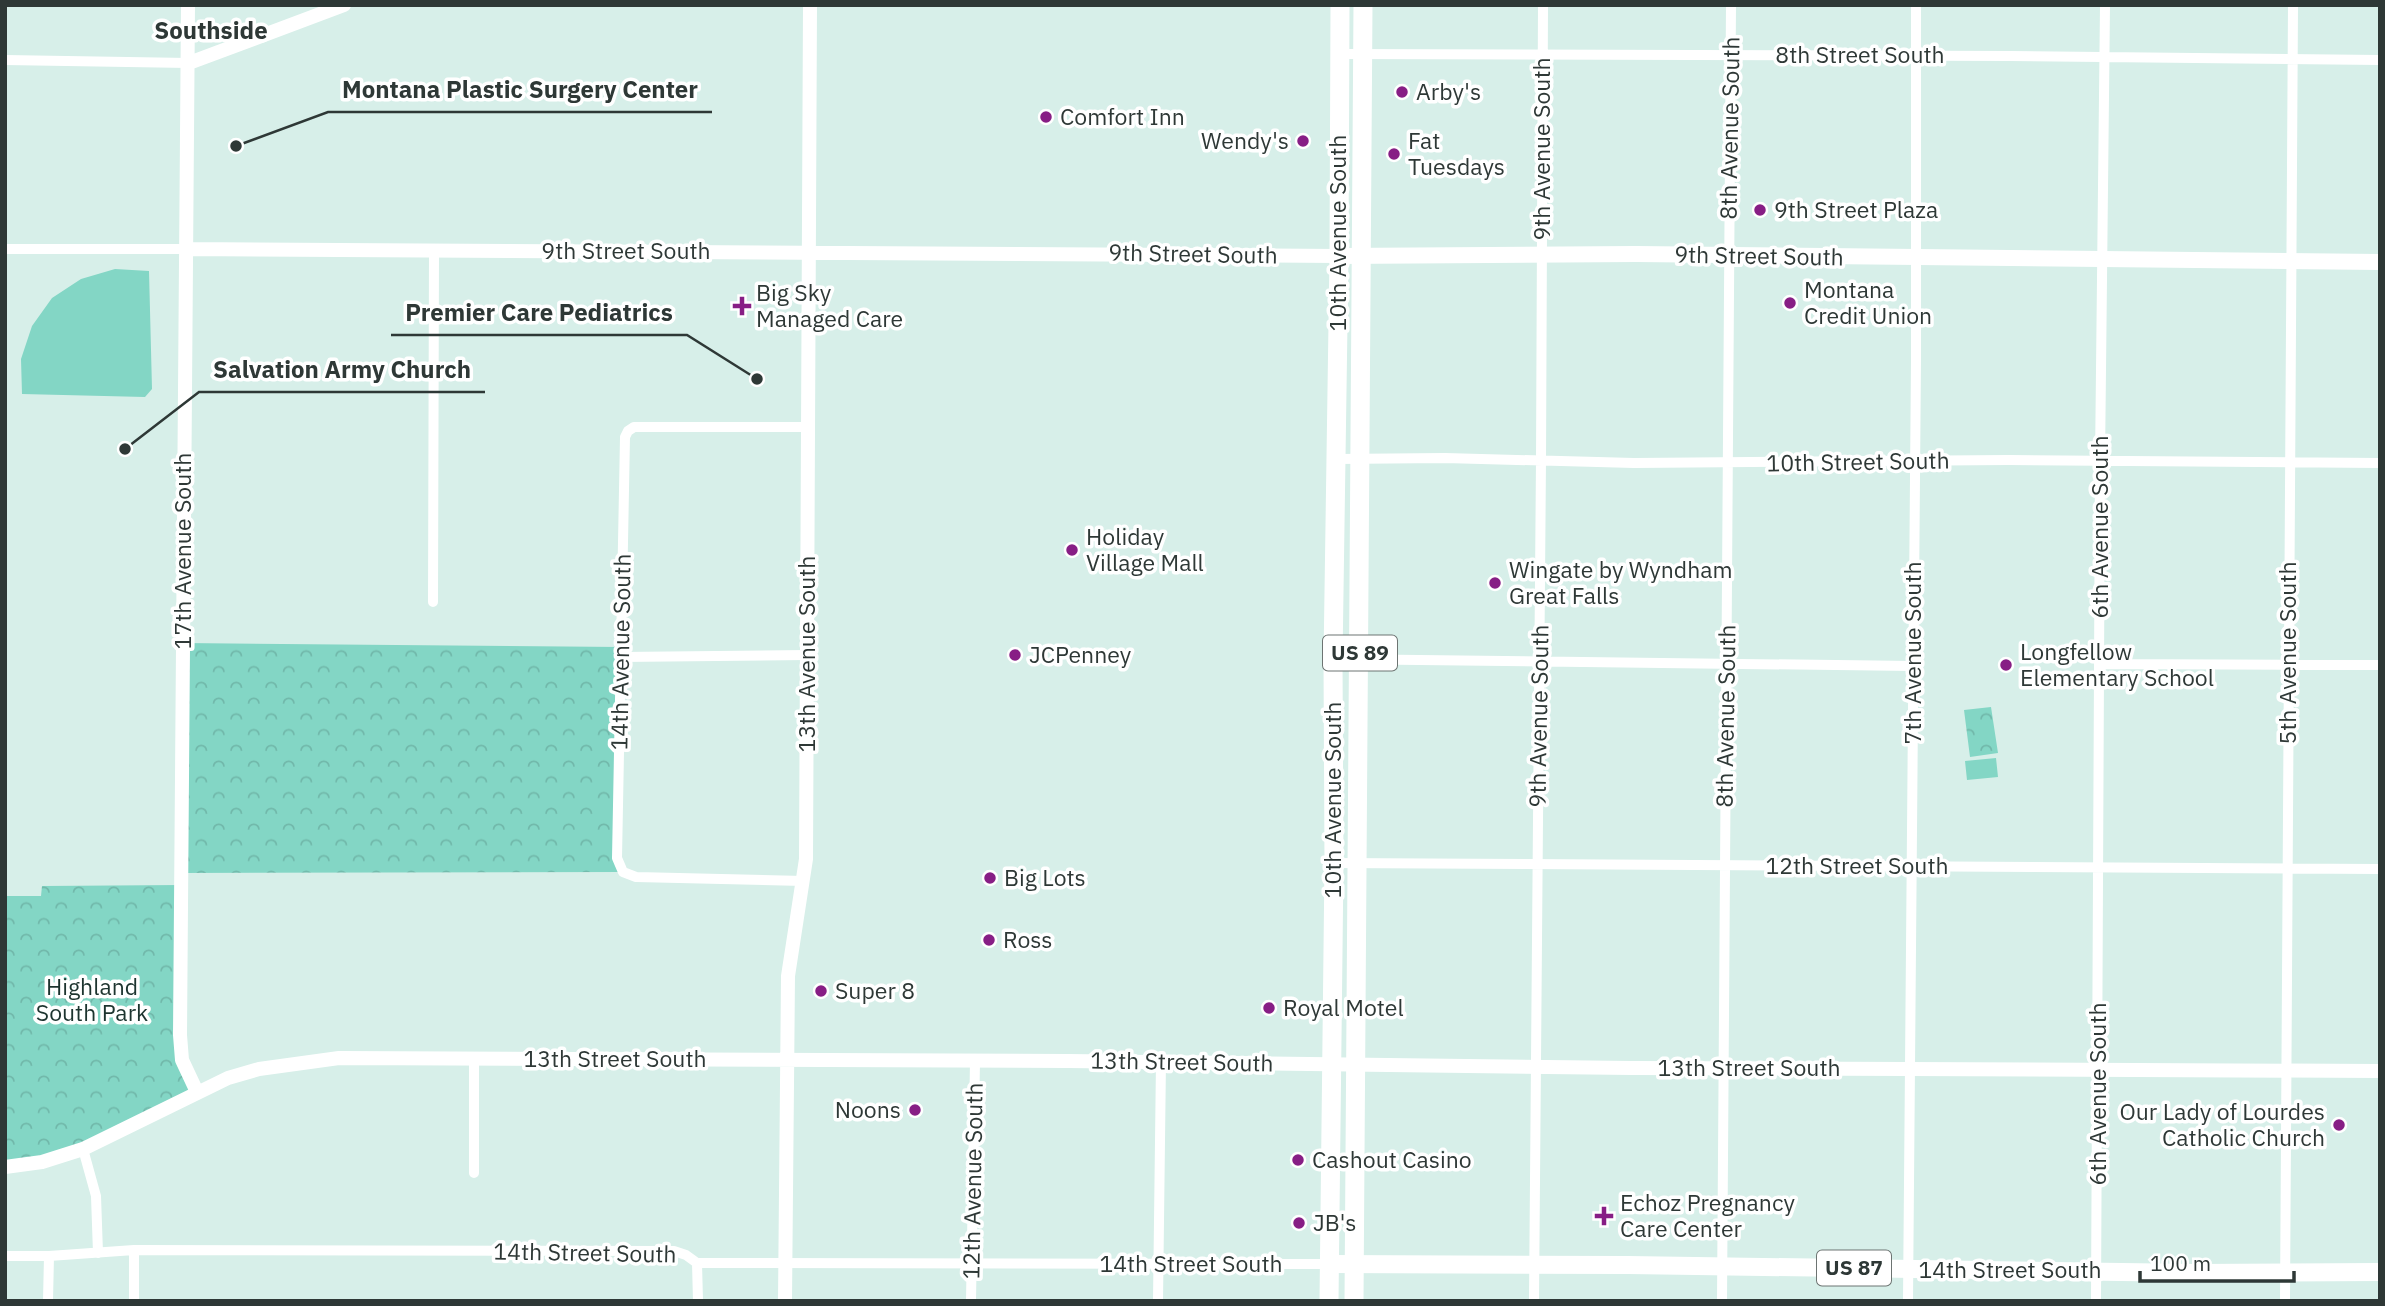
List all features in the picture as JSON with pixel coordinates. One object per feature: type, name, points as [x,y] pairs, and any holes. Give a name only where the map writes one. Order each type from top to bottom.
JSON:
[{"type":"highway","name":"10th Avenue South","points":[[1329,1301],[1334,863],[1332,659],[1340,5]]},
{"type":"highway","name":"10th Avenue South","points":[[1354,1301],[1363,5]]},
{"type":"main road","name":"9th Street South","points":[[1339,256],[1541,254],[2380,262]]},
{"type":"main road","name":"14th Street South","points":[[1328,1264],[2380,1272]]},
{"type":"street","name":"17th Avenue South","points":[[188,5],[180,1035],[182,1060],[197,1093]]},
{"type":"street","points":[[5,60],[189,63],[344,5]]},
{"type":"street","name":"13th Avenue South","points":[[785,1301],[788,976],[806,859],[810,5]]},
{"type":"street","name":"9th Avenue South","points":[[1534,1301],[1543,5]]},
{"type":"street","name":"8th Avenue South","points":[[1722,1301],[1731,5]]},
{"type":"street","name":"7th Avenue South","points":[[1908,1301],[1916,5]]},
{"type":"street","name":"6th Avenue South","points":[[2096,1301],[2105,5]]},
{"type":"street","name":"5th Avenue South","points":[[2286,1301],[2293,5]]},
{"type":"street","name":"8th Street South","points":[[1339,54],[2380,60]]},
{"type":"street","name":"9th Street South","points":[[5,249],[1339,256]]},
{"type":"street","points":[[433,602],[434,250]]},
{"type":"street","name":"14th Avenue South","points":[[804,881],[636,877],[623,872],[617,858],[625,437],[634,427],[809,427]]},
{"type":"street","name":"10th Street South","points":[[1336,459],[1634,463],[2380,463]]},
{"type":"street","points":[[621,657],[808,654]]},
{"type":"street","points":[[1332,659],[1913,666]]},
{"type":"street","points":[[2099,664],[2380,665]]},
{"type":"street","name":"12th Street South","points":[[1334,863],[2380,869]]},
{"type":"street","name":"13th Street South","points":[[5,1167],[42,1161],[83,1149],[228,1078],[292,1063],[340,1058],[1161,1061],[1723,1068],[2380,1071]]},
{"type":"street","points":[[474,1058],[474,1173]]},
{"type":"street","name":"12th Avenue South","points":[[971,1301],[975,1060]]},
{"type":"street","points":[[1158,1301],[1161,1061]]},
{"type":"street","points":[[83,1149],[96,1196],[98,1253]]},
{"type":"street","points":[[134,1250],[134,1301]]},
{"type":"street","name":"14th Street South","points":[[5,1256],[134,1250],[674,1251],[697,1263],[1328,1264]]},
{"type":"street","points":[[48,1301],[49,1256]]},
{"type":"street","points":[[697,1263],[698,1301]]},
{"type":"green space","points":[[115,269],[149,271],[152,389],[145,397],[22,394],[21,359],[32,326],[52,298],[81,279]]},
{"type":"green space","points":[[182,643],[621,647],[617,858],[623,872],[181,873]]},
{"type":"green space","points":[[1991,707],[1998,753],[1970,757],[1964,710]]},
{"type":"green space","points":[[1996,758],[1998,777],[1967,780],[1965,761]]},
{"type":"green space","name":"Highland South Park","points":[[181,885],[180,1035],[197,1092],[83,1149],[5,1167],[5,896],[41,896],[42,886]]},
{"type":"place","name":"Arby's","points":[[1402,92]]},
{"type":"place","name":"Comfort Inn","points":[[1046,117]]},
{"type":"place","name":"Wendy's","points":[[1303,141]]},
{"type":"place","name":"Montana Plastic Surgery Center","points":[[236,146]]},
{"type":"place","name":"Fat Tuesdays","points":[[1394,154]]},
{"type":"place","name":"9th Street Plaza","points":[[1760,210]]},
{"type":"place","name":"Montana Credit Union","points":[[1790,303]]},
{"type":"place","name":"Big Sky Managed Care","points":[[742,306]]},
{"type":"place","name":"Premier Care Pediatrics","points":[[757,379]]},
{"type":"place","name":"Salvation Army Church","points":[[125,449]]},
{"type":"place","name":"Holiday Village Mall","points":[[1072,550]]},
{"type":"place","name":"Wingate by Wyndham Great Falls","points":[[1495,583]]},
{"type":"place","name":"JCPenney","points":[[1015,655]]},
{"type":"place","name":"Longfellow Elementary School","points":[[2006,665]]},
{"type":"place","name":"Big Lots","points":[[990,878]]},
{"type":"place","name":"Ross","points":[[989,940]]},
{"type":"place","name":"Super 8","points":[[821,991]]},
{"type":"place","name":"Royal Motel","points":[[1269,1008]]},
{"type":"place","name":"Noons","points":[[915,1110]]},
{"type":"place","name":"Our Lady of Lourdes Catholic Church","points":[[2339,1125]]},
{"type":"place","name":"Cashout Casino","points":[[1298,1160]]},
{"type":"place","name":"Echoz Pregnancy Care Center","points":[[1604,1216]]},
{"type":"place","name":"JB's","points":[[1299,1223]]},
{"type":"district","name":"Southside","points":[[211,31]]}]
